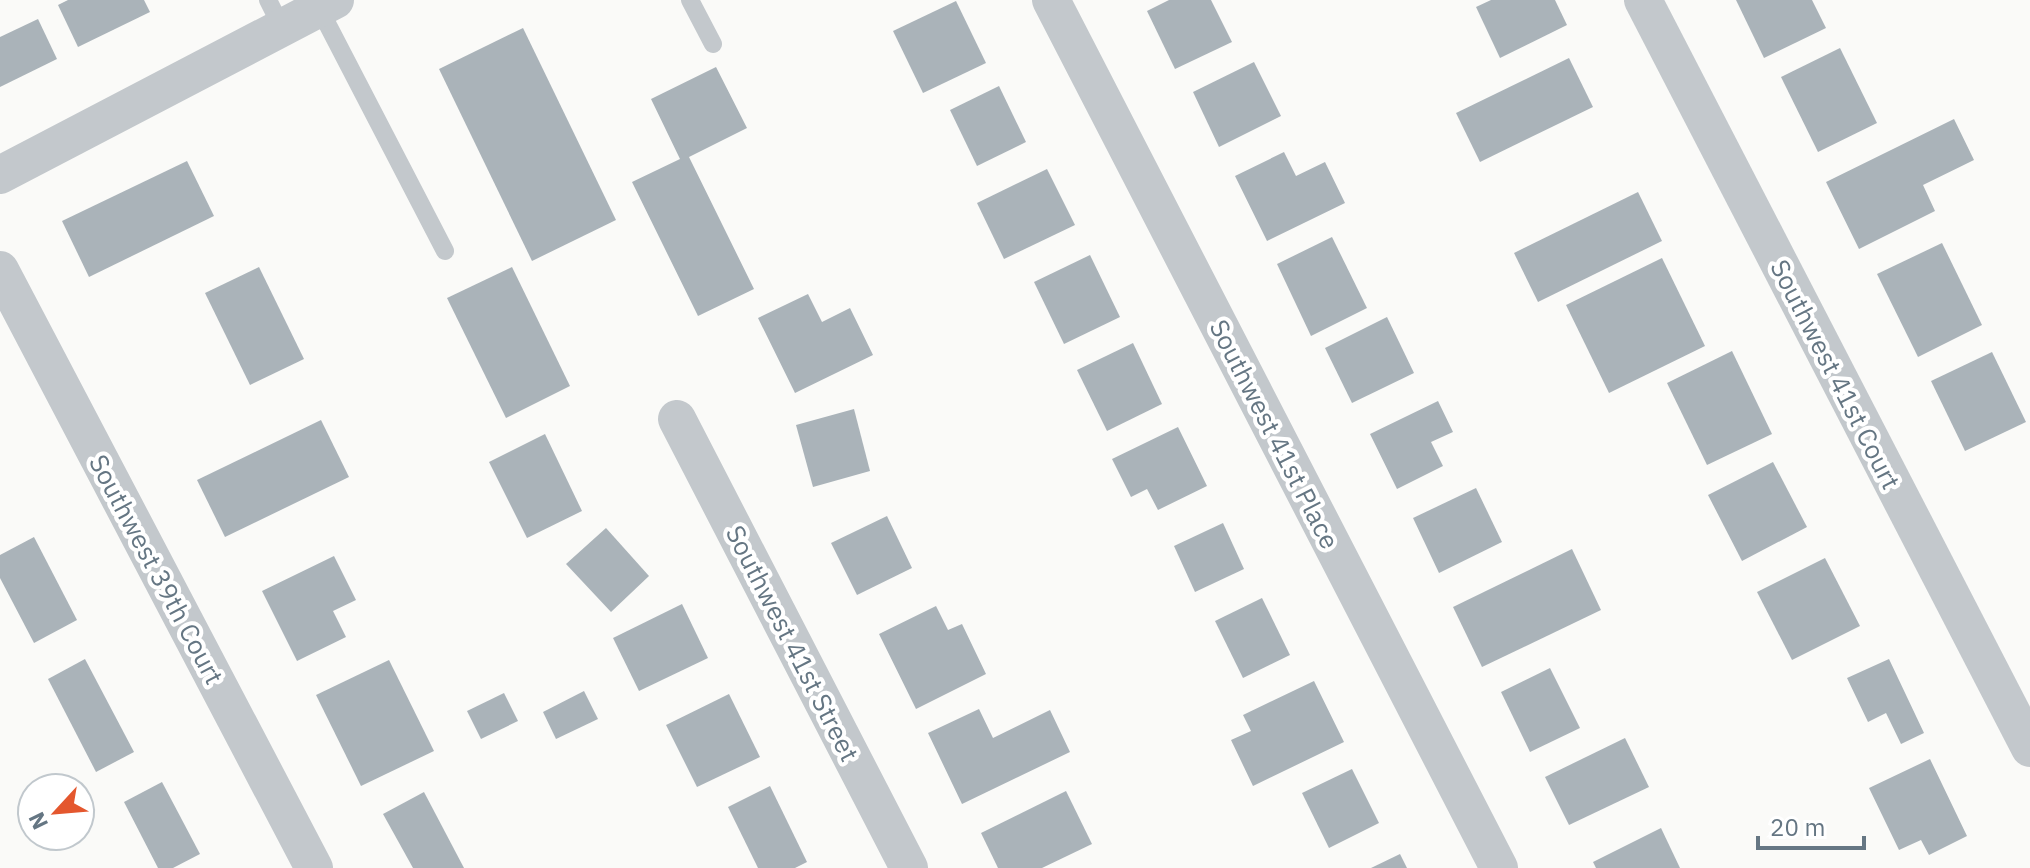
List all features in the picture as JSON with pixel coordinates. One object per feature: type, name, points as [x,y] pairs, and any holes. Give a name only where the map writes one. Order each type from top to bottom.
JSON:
[{"type":"street","name":"Southwest 41st Place","points":[[1051,0],[1499,868]]},
{"type":"street","name":"Southwest 41st Court","points":[[1643,0],[2030,748]]},
{"type":"street","points":[[0,175],[275,14],[327,4]]},
{"type":"street","name":"Southwest 39th Court","points":[[0,270],[314,868]]},
{"type":"street","name":"Southwest 41st Street","points":[[677,419],[909,868]]},
{"type":"lane","points":[[690,0],[713,44]]},
{"type":"lane","points":[[327,4],[445,251]]},
{"type":"building","points":[[68,0],[144,0],[150,12],[78,47],[58,5]]},
{"type":"building","points":[[1169,0],[1211,0],[1232,42],[1175,69],[1147,11]]},
{"type":"building","points":[[1491,0],[1555,0],[1567,25],[1500,58],[1476,7]]},
{"type":"building","points":[[1736,0],[1812,0],[1826,28],[1764,58]]},
{"type":"building","points":[[956,1],[986,63],[923,93],[893,31]]},
{"type":"building","points":[[38,19],[57,59],[0,87],[0,37]]},
{"type":"building","points":[[523,28],[616,220],[532,261],[439,69]]},
{"type":"building","points":[[1840,48],[1877,123],[1818,152],[1781,77]]},
{"type":"building","points":[[1569,58],[1593,107],[1480,162],[1456,113]]},
{"type":"building","points":[[1254,62],[1281,116],[1219,147],[1193,92]]},
{"type":"building","points":[[716,67],[747,128],[689,157],[754,289],[698,316],[632,182],[680,159],[651,99]]},
{"type":"building","points":[[999,86],[1026,142],[977,166],[950,110]]},
{"type":"building","points":[[1954,119],[1974,160],[1923,185],[1935,211],[1859,249],[1826,182]]},
{"type":"building","points":[[1284,152],[1296,176],[1325,162],[1345,203],[1267,241],[1235,176]]},
{"type":"building","points":[[187,161],[214,216],[89,277],[62,221]]},
{"type":"building","points":[[1047,169],[1075,225],[1004,259],[977,203]]},
{"type":"building","points":[[1638,192],[1662,241],[1538,302],[1514,253]]},
{"type":"building","points":[[1332,237],[1367,308],[1311,336],[1277,264]]},
{"type":"building","points":[[1942,243],[1982,325],[1918,357],[1877,274]]},
{"type":"building","points":[[1090,255],[1120,317],[1064,344],[1034,282]]},
{"type":"building","points":[[1662,258],[1705,346],[1609,393],[1566,305]]},
{"type":"building","points":[[259,267],[304,359],[250,385],[205,293]]},
{"type":"building","points":[[512,267],[570,386],[506,418],[447,298]]},
{"type":"building","points":[[808,294],[822,322],[850,308],[873,355],[795,393],[758,318]]},
{"type":"building","points":[[1387,317],[1414,373],[1352,403],[1325,348]]},
{"type":"building","points":[[1133,343],[1162,404],[1107,431],[1077,370]]},
{"type":"building","points":[[1732,351],[1772,434],[1707,465],[1667,383]]},
{"type":"building","points":[[1992,352],[2026,422],[1965,451],[1931,381]]},
{"type":"building","points":[[1438,401],[1453,432],[1431,442],[1443,466],[1397,489],[1370,434]]},
{"type":"building","points":[[854,409],[870,471],[813,487],[796,425]]},
{"type":"building","points":[[321,420],[349,477],[225,537],[197,480]]},
{"type":"building","points":[[1178,427],[1207,486],[1158,510],[1147,489],[1131,497],[1112,459]]},
{"type":"building","points":[[545,434],[582,511],[527,538],[489,462]]},
{"type":"building","points":[[1773,462],[1807,527],[1742,561],[1708,495]]},
{"type":"building","points":[[1476,488],[1502,542],[1439,573],[1413,518]]},
{"type":"building","points":[[887,516],[912,568],[857,595],[831,543]]},
{"type":"building","points":[[1223,523],[1244,569],[1195,592],[1174,546]]},
{"type":"building","points":[[606,528],[649,576],[611,612],[566,564]]},
{"type":"building","points":[[34,537],[77,620],[34,643],[0,578],[0,555]]},
{"type":"building","points":[[1572,549],[1601,610],[1482,667],[1453,607]]},
{"type":"building","points":[[334,556],[356,600],[333,611],[346,637],[297,661],[262,591]]},
{"type":"building","points":[[1825,558],[1860,626],[1792,660],[1757,592]]},
{"type":"building","points":[[1262,598],[1290,655],[1243,678],[1215,621]]},
{"type":"building","points":[[682,604],[708,658],[639,691],[613,638]]},
{"type":"building","points":[[936,606],[948,630],[962,624],[986,674],[916,709],[879,634]]},
{"type":"building","points":[[85,659],[134,752],[96,772],[48,679]]},
{"type":"building","points":[[1889,659],[1924,733],[1901,744],[1886,713],[1868,722],[1847,678]]},
{"type":"building","points":[[389,660],[434,751],[361,786],[316,695]]},
{"type":"building","points":[[1550,668],[1580,728],[1530,752],[1501,692]]},
{"type":"building","points":[[1314,681],[1344,742],[1253,786],[1231,740],[1251,731],[1243,715]]},
{"type":"building","points":[[584,691],[598,719],[556,739],[543,712]]},
{"type":"building","points":[[504,693],[518,721],[481,739],[467,711]]},
{"type":"building","points":[[729,694],[760,757],[697,787],[666,725]]},
{"type":"building","points":[[979,709],[993,738],[1050,710],[1070,752],[962,804],[928,733]]},
{"type":"building","points":[[1625,738],[1649,787],[1569,825],[1545,777]]},
{"type":"building","points":[[1930,759],[1967,836],[1929,855],[1921,840],[1899,850],[1869,788]]},
{"type":"building","points":[[1352,769],[1379,823],[1329,848],[1302,793]]},
{"type":"building","points":[[162,782],[200,854],[173,868],[158,868],[124,802]]},
{"type":"building","points":[[770,786],[807,862],[795,868],[758,868],[728,807]]},
{"type":"building","points":[[1066,791],[1092,844],[1042,868],[998,868],[981,833]]},
{"type":"building","points":[[424,792],[464,868],[413,868],[383,814]]},
{"type":"building","points":[[1661,828],[1680,868],[1596,868],[1593,862]]},
{"type":"building","points":[[1400,854],[1407,868],[1371,868]]}]
